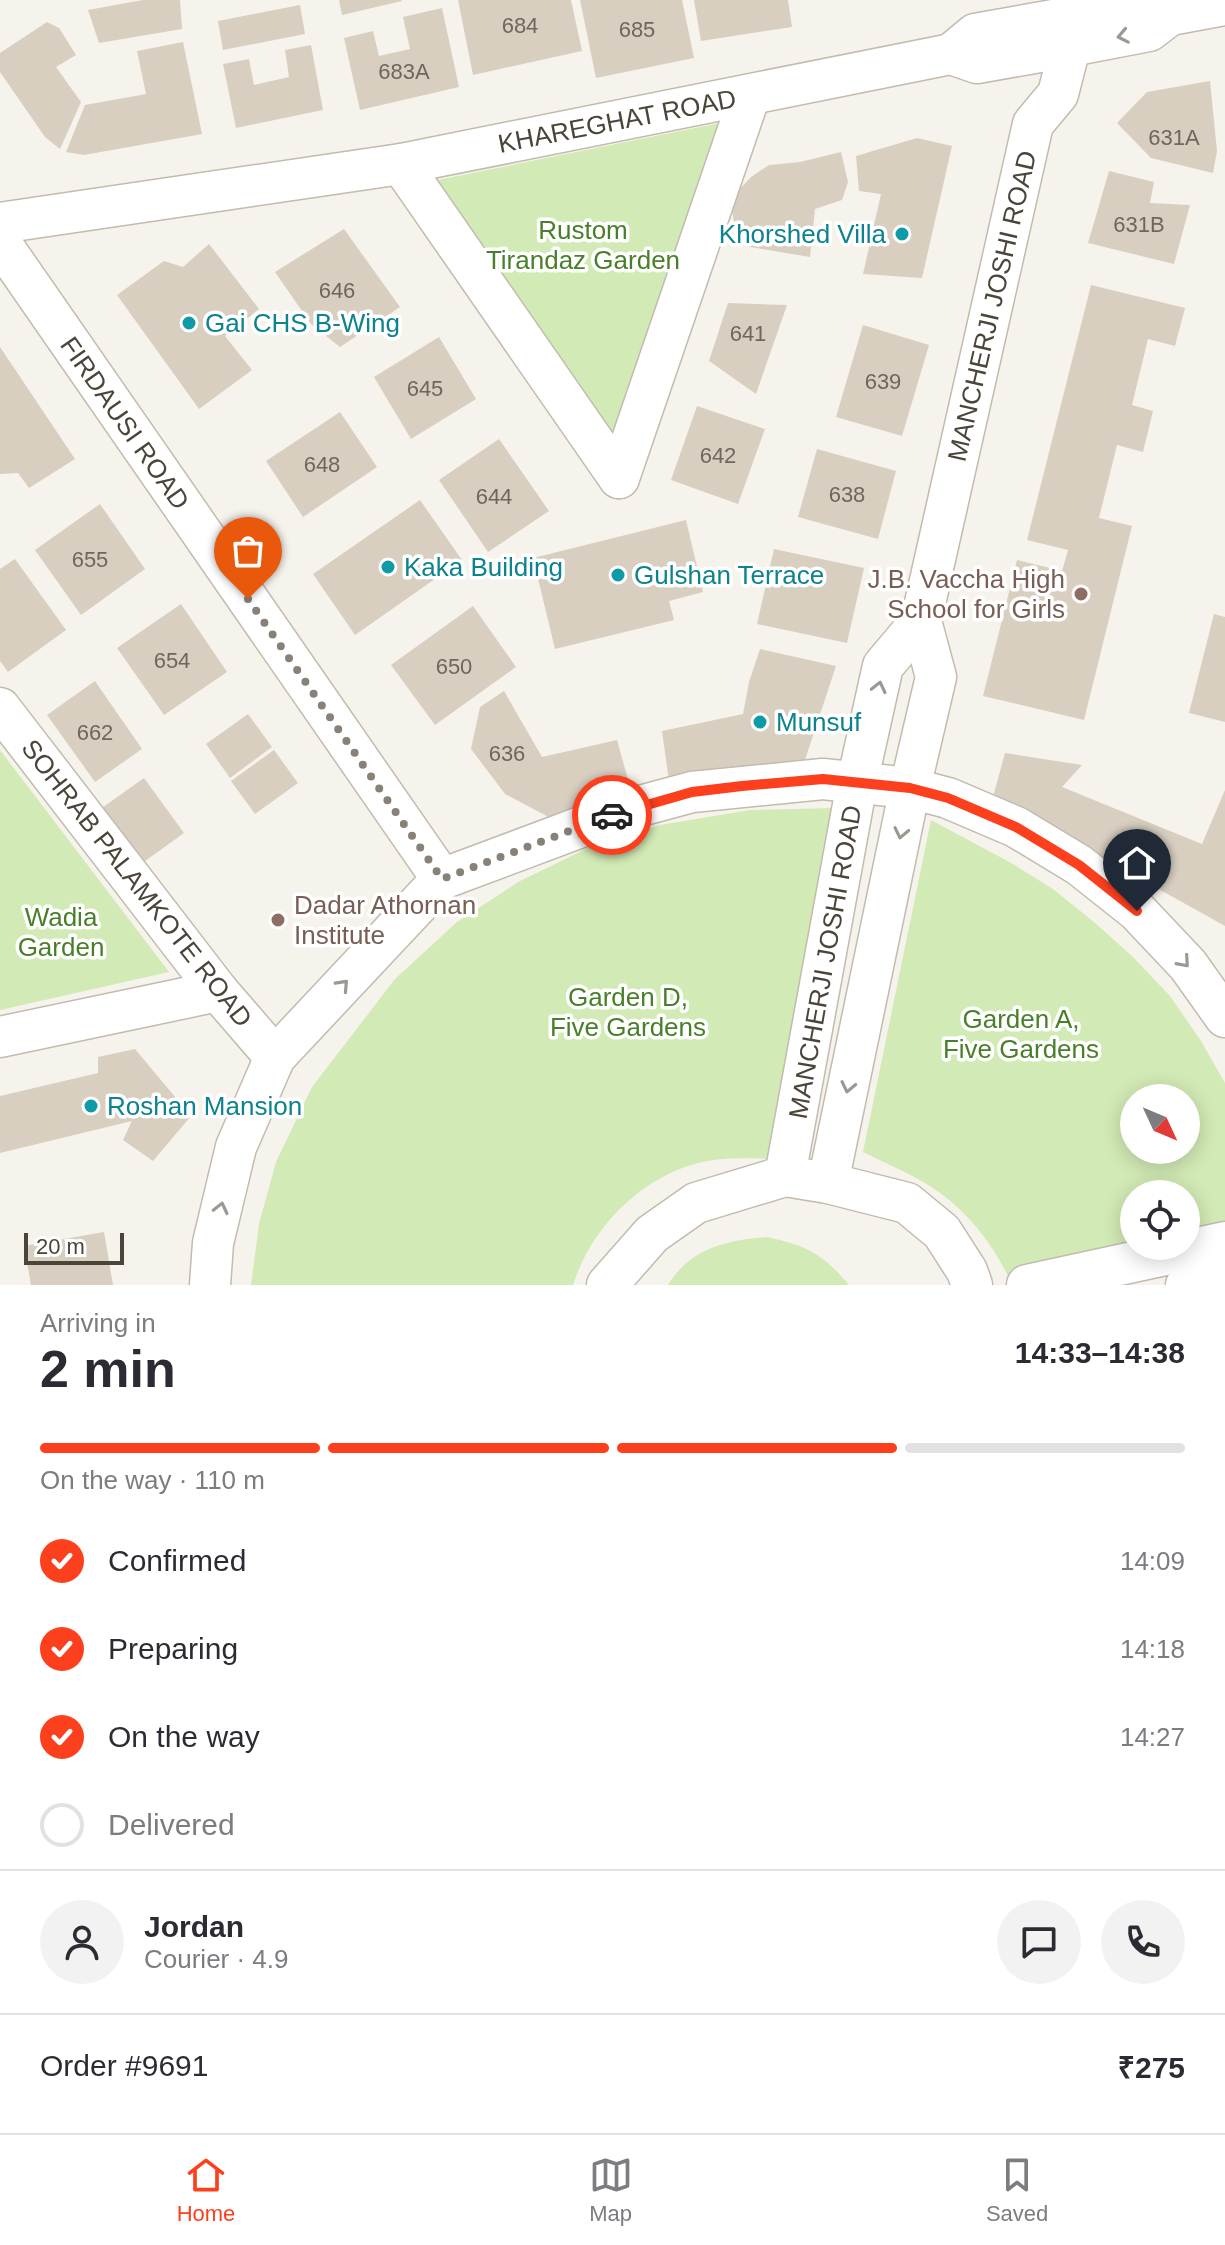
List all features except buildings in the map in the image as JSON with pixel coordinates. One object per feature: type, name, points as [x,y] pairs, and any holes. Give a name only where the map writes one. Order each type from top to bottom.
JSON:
[{"type":"street","name":"KHAREGHAT ROAD","points":[[0,223],[401,164],[951,54],[977,63],[1059,23],[1149,31],[1170,15],[1225,5]]},
{"type":"street","name":"MANCHERJI JOSHI ROAD","points":[[785,1176],[857,783],[883,666],[921,621],[1033,124],[1058,94],[1059,23]]},
{"type":"street","points":[[401,164],[619,478],[750,95]]},
{"type":"street","name":"FIRDAUSI ROAD","points":[[0,242],[442,879]]},
{"type":"street","name":"MANCHERJI JOSHI ROAD","points":[[828,1183],[936,677],[921,621]]},
{"type":"street","name":"SOHRAB PALAMKOTE ROAD","points":[[0,708],[218,991],[275,1057]]},
{"type":"street","points":[[210,1285],[213,1243],[236,1147],[275,1057],[442,879],[629,809],[692,792],[823,779],[910,788],[948,798],[1016,827],[1079,865],[1137,911],[1188,965],[1225,1017]]},
{"type":"street","points":[[0,1037],[218,991]]},
{"type":"street","points":[[607,1285],[652,1234],[696,1203],[785,1176],[828,1183],[907,1203],[942,1232],[967,1271],[972,1285]]},
{"type":"street","points":[[1027,1285],[1225,1242]]},
{"type":"street","points":[[1186,1285],[1225,1276]]},
{"type":"green space","name":"Rustom Tirandaz Garden","points":[[725,122],[609,446],[428,182]]},
{"type":"green space","name":"Wadia Garden","points":[[0,750],[169,972],[0,1010]]},
{"type":"green space","name":"Garden D, Five Gardens","points":[[836,808],[773,1159],[707,1161],[657,1180],[620,1208],[605,1225],[581,1264],[573,1285],[251,1285],[259,1224],[276,1162],[312,1087],[395,979],[457,922],[520,881],[588,848],[660,825],[750,810]]},
{"type":"green space","name":"Garden A, Five Gardens","points":[[931,820],[1053,889],[1133,957],[1170,996],[1225,1083],[1225,1230],[1200,1236],[1200,1180],[1120,1180],[1120,1250],[1010,1280],[981,1232],[962,1211],[940,1193],[863,1152]]},
{"type":"green space","points":[[767,1237],[813,1252],[849,1285],[668,1285],[677,1272],[698,1254],[724,1244]]},
{"type":"way so far","points":[[248,599],[442,879],[612,815]]},
{"type":"place","name":"Khorshed Villa","points":[[902,234]]},
{"type":"place","name":"Gai CHS B-Wing","points":[[189,323]]},
{"type":"place","name":"Kaka Building","points":[[388,567]]},
{"type":"place","name":"Gulshan Terrace","points":[[618,575]]},
{"type":"place","name":"J.B. Vaccha High School for Girls","points":[[1081,594]]},
{"type":"place","name":"Munsuf","points":[[760,722]]},
{"type":"place","name":"Dadar Athornan Institute","points":[[278,920]]},
{"type":"place","name":"Roshan Mansion","points":[[91,1106]]},
{"type":"route","points":[[612,815],[692,792],[742,786],[823,779],[910,788],[948,798],[1016,827],[1079,865],[1137,911]]}]
